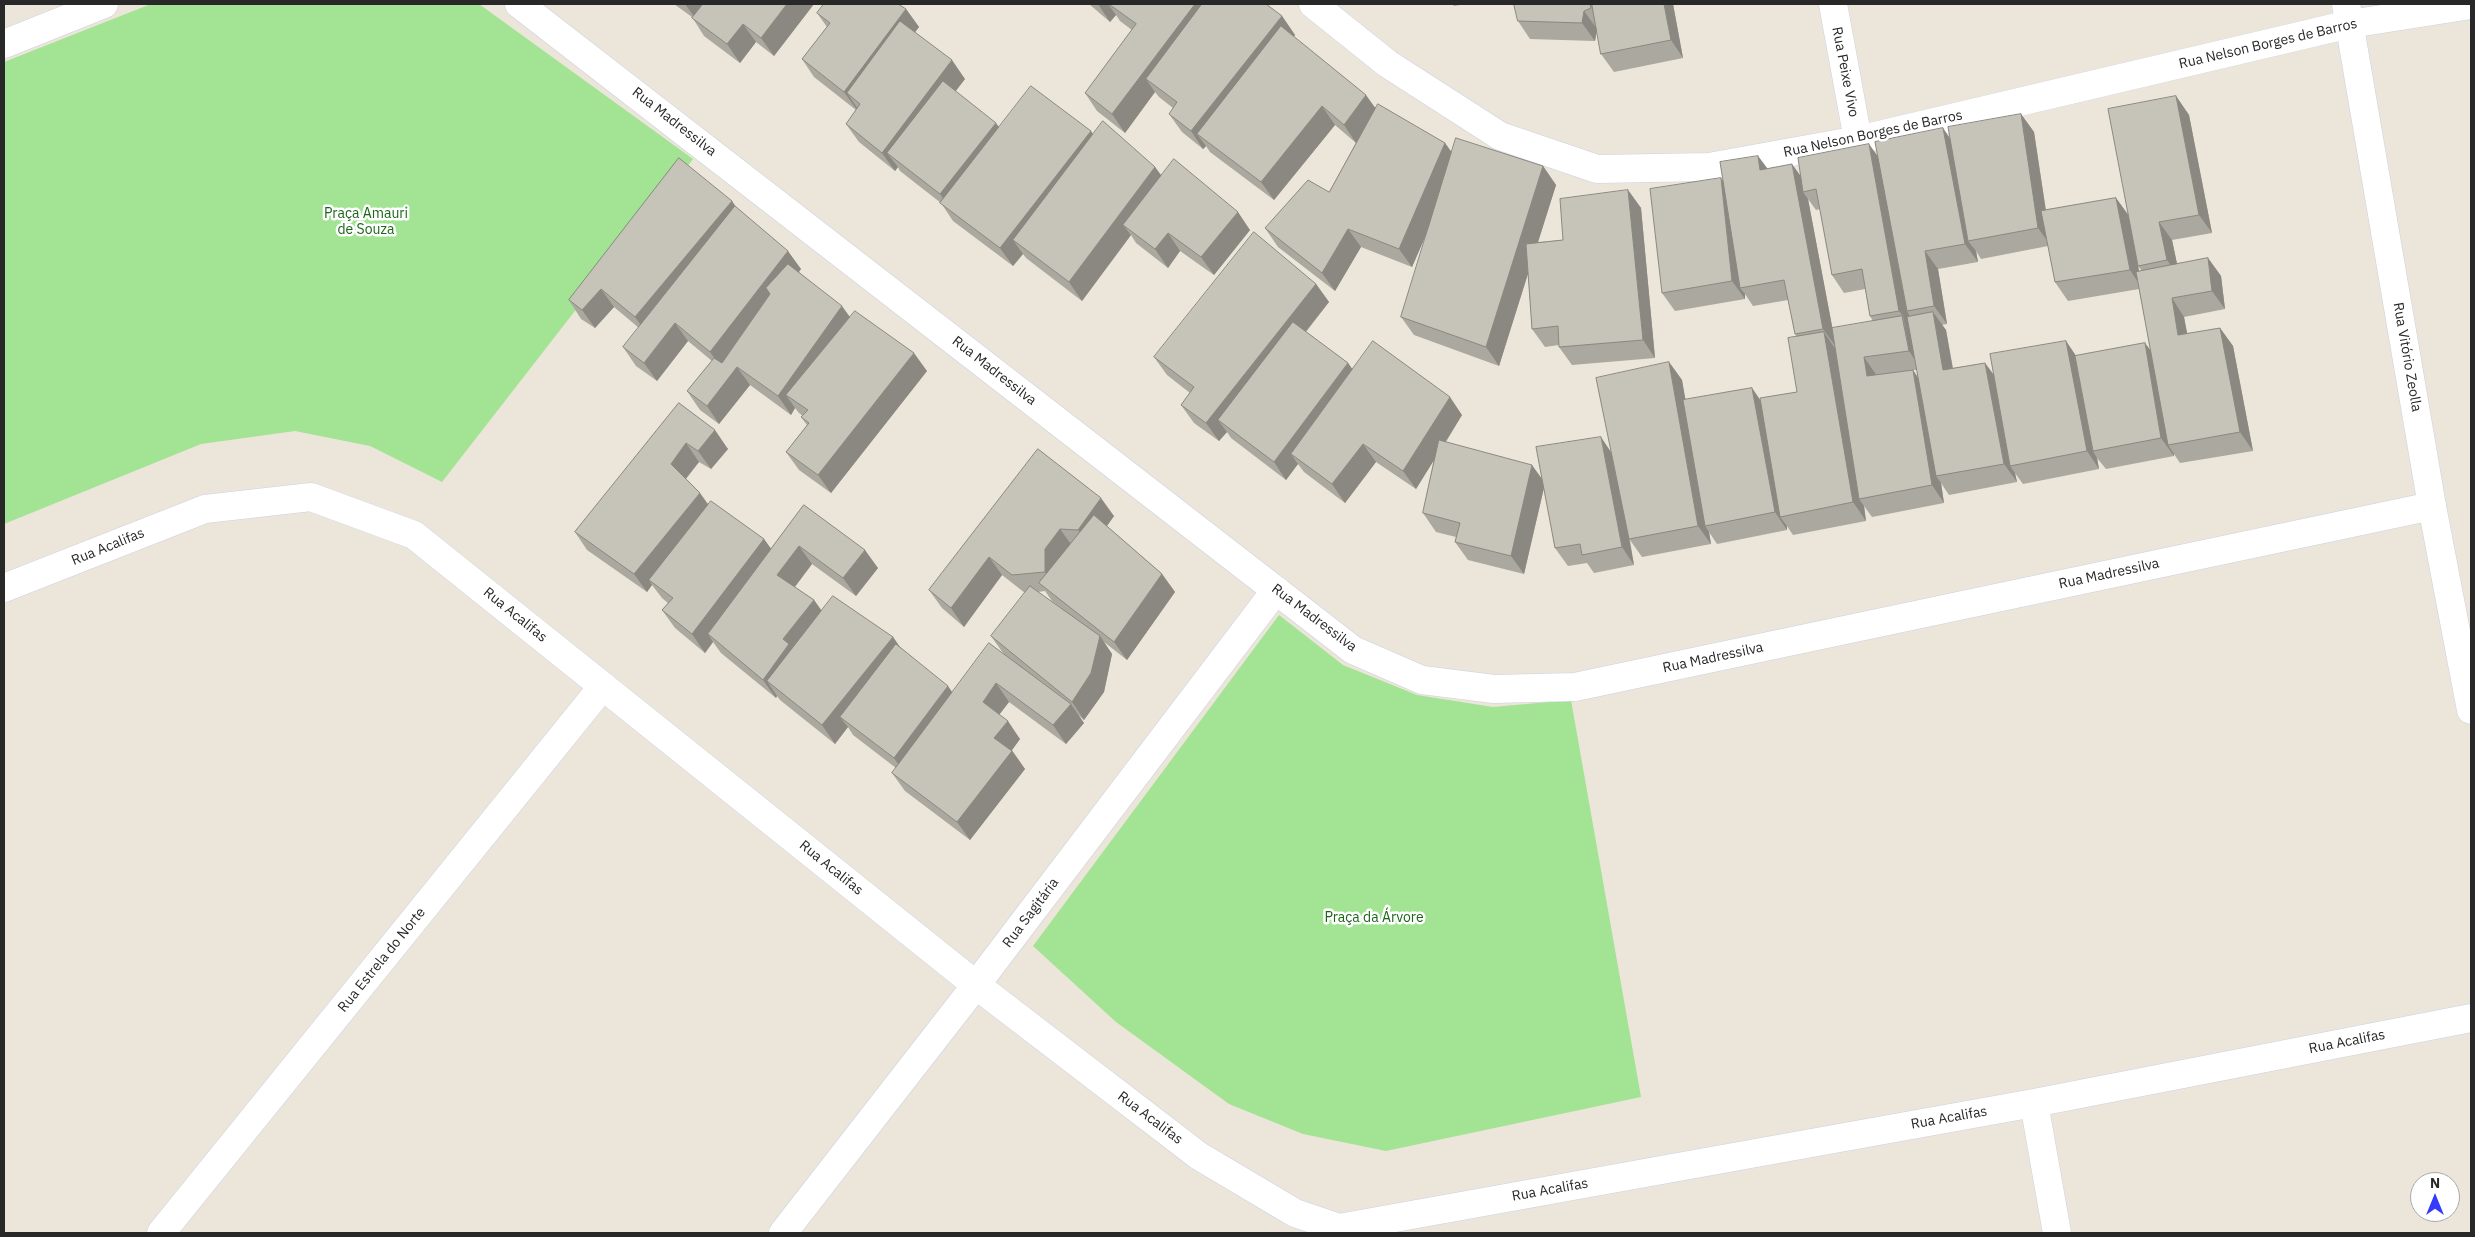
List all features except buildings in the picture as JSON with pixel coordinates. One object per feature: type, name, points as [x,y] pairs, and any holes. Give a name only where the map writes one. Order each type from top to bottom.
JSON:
[{"type":"street","points":[[4,44],[104,4]]},
{"type":"street","name":"Rua Madressilva","points":[[519,4],[1353,650],[1422,680],[1494,689],[1575,687],[2432,506]]},
{"type":"street","name":"Rua Nelson Borges de Barros","points":[[1312,4],[1388,64],[1500,136],[1597,169],[1708,166],[1858,140],[2348,14],[2471,5]]},
{"type":"street","name":"Rua Peixe Vivo","points":[[1833,4],[1858,140]]},
{"type":"street","name":"Rua Vitório Zeolla","points":[[2348,14],[2432,506],[2471,710]]},
{"type":"street","name":"Rua Acalifas","points":[[4,588],[205,509],[311,497],[414,535],[976,985],[1199,1156],[1295,1213],[1339,1230],[2034,1103],[2471,1018]]},
{"type":"street","name":"Rua Sagitária","points":[[783,1233],[976,985],[1276,590]]},
{"type":"street","name":"Rua Estrela do Norte","points":[[161,1233],[603,686]]},
{"type":"street","points":[[2034,1103],[2057,1233]]},
{"type":"green space","name":"Praça Amauri de Souza","points":[[151,4],[479,4],[693,159],[442,482],[370,446],[295,431],[201,444],[4,524],[4,62]]},
{"type":"green space","name":"Praça da Árvore","points":[[1279,615],[1343,665],[1417,695],[1493,707],[1571,700],[1641,1097],[1386,1151],[1303,1134],[1229,1104],[1116,1022],[1033,946]]}]
